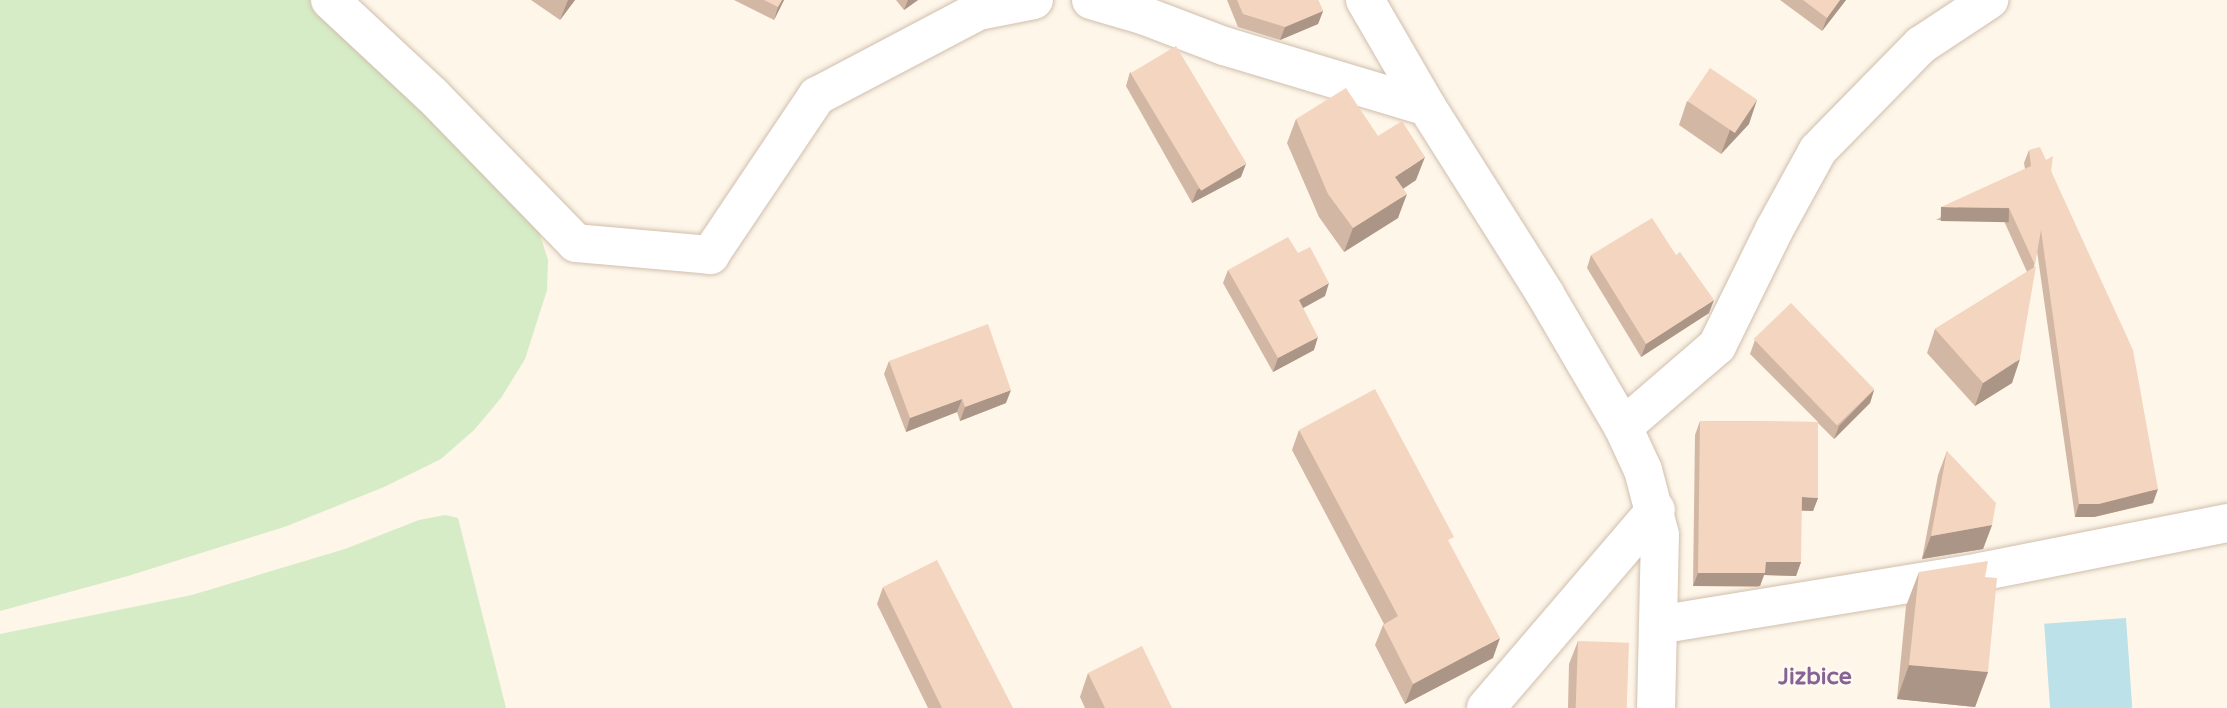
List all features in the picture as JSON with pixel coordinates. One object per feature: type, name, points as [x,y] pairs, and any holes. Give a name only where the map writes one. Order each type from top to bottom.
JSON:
[{"type":"street","points":[[330,0],[432,95],[576,243],[710,255],[817,96],[978,11],[1034,0]]},
{"type":"street","points":[[1091,0],[1146,16],[1224,46],[1427,107]]},
{"type":"street","points":[[1365,0],[1427,107],[1545,294],[1623,427],[1643,470],[1656,510],[1662,562],[1656,708]]},
{"type":"street","points":[[1623,427],[1717,346],[1774,230],[1818,150],[1921,45],[1989,0]]},
{"type":"street","points":[[1486,708],[1656,510]]},
{"type":"street","points":[[1658,625],[1980,572],[2227,523]]},
{"type":"green space","points":[[0,0],[317,0],[533,213],[548,260],[547,290],[525,359],[501,398],[474,430],[441,459],[384,487],[287,526],[128,576],[0,611]]},
{"type":"green space","points":[[445,515],[458,518],[506,708],[0,708],[0,634],[192,595],[345,549],[419,520]]},
{"type":"water","points":[[2126,618],[2132,708],[2050,708],[2044,624]]},
{"type":"building","points":[[764,0],[782,0],[778,7]]},
{"type":"building","points":[[1237,0],[1318,0],[1323,11],[1285,27],[1243,14]]},
{"type":"building","points":[[1803,0],[1840,0],[1827,18]]},
{"type":"building","points":[[1176,46],[1247,163],[1201,191],[1131,73]]},
{"type":"building","points":[[1710,68],[1757,100],[1735,133],[1688,101]]},
{"type":"building","points":[[1346,88],[1378,136],[1402,121],[1425,157],[1395,177],[1407,194],[1353,228],[1328,194],[1296,119]]},
{"type":"building","points":[[2040,147],[2046,160],[2053,156],[2051,171],[2133,350],[2158,489],[2099,504],[2079,504],[2041,230],[2035,265],[2009,208],[1941,207],[2031,166],[2029,150]]},
{"type":"building","points":[[1652,218],[1676,255],[1680,252],[1714,300],[1646,344],[1591,255]]},
{"type":"building","points":[[1288,237],[1298,253],[1310,247],[1329,283],[1299,300],[1318,337],[1278,358],[1228,270]]},
{"type":"building","points":[[2036,266],[2020,359],[1983,383],[1935,329]]},
{"type":"building","points":[[1791,303],[1874,389],[1837,425],[1754,339]]},
{"type":"building","points":[[988,324],[1011,390],[965,407],[962,399],[910,418],[889,361]]},
{"type":"building","points":[[1375,389],[1454,537],[1448,540],[1500,638],[1413,684],[1383,625],[1398,616],[1299,430]]},
{"type":"building","points":[[1700,421],[1818,422],[1818,498],[1802,497],[1801,562],[1766,562],[1765,573],[1698,573]]},
{"type":"building","points":[[1947,451],[1996,503],[1992,525],[1931,536]]},
{"type":"building","points":[[937,560],[1013,708],[942,708],[883,587]]},
{"type":"building","points":[[1988,561],[1985,577],[1997,578],[1988,672],[1909,665],[1919,572]]},
{"type":"building","points":[[1578,641],[1629,643],[1627,708],[1576,708]]},
{"type":"building","points":[[1142,646],[1172,708],[1105,708],[1088,673]]},
{"type":"district","name":"Jizbice","points":[[1815,677]]}]
